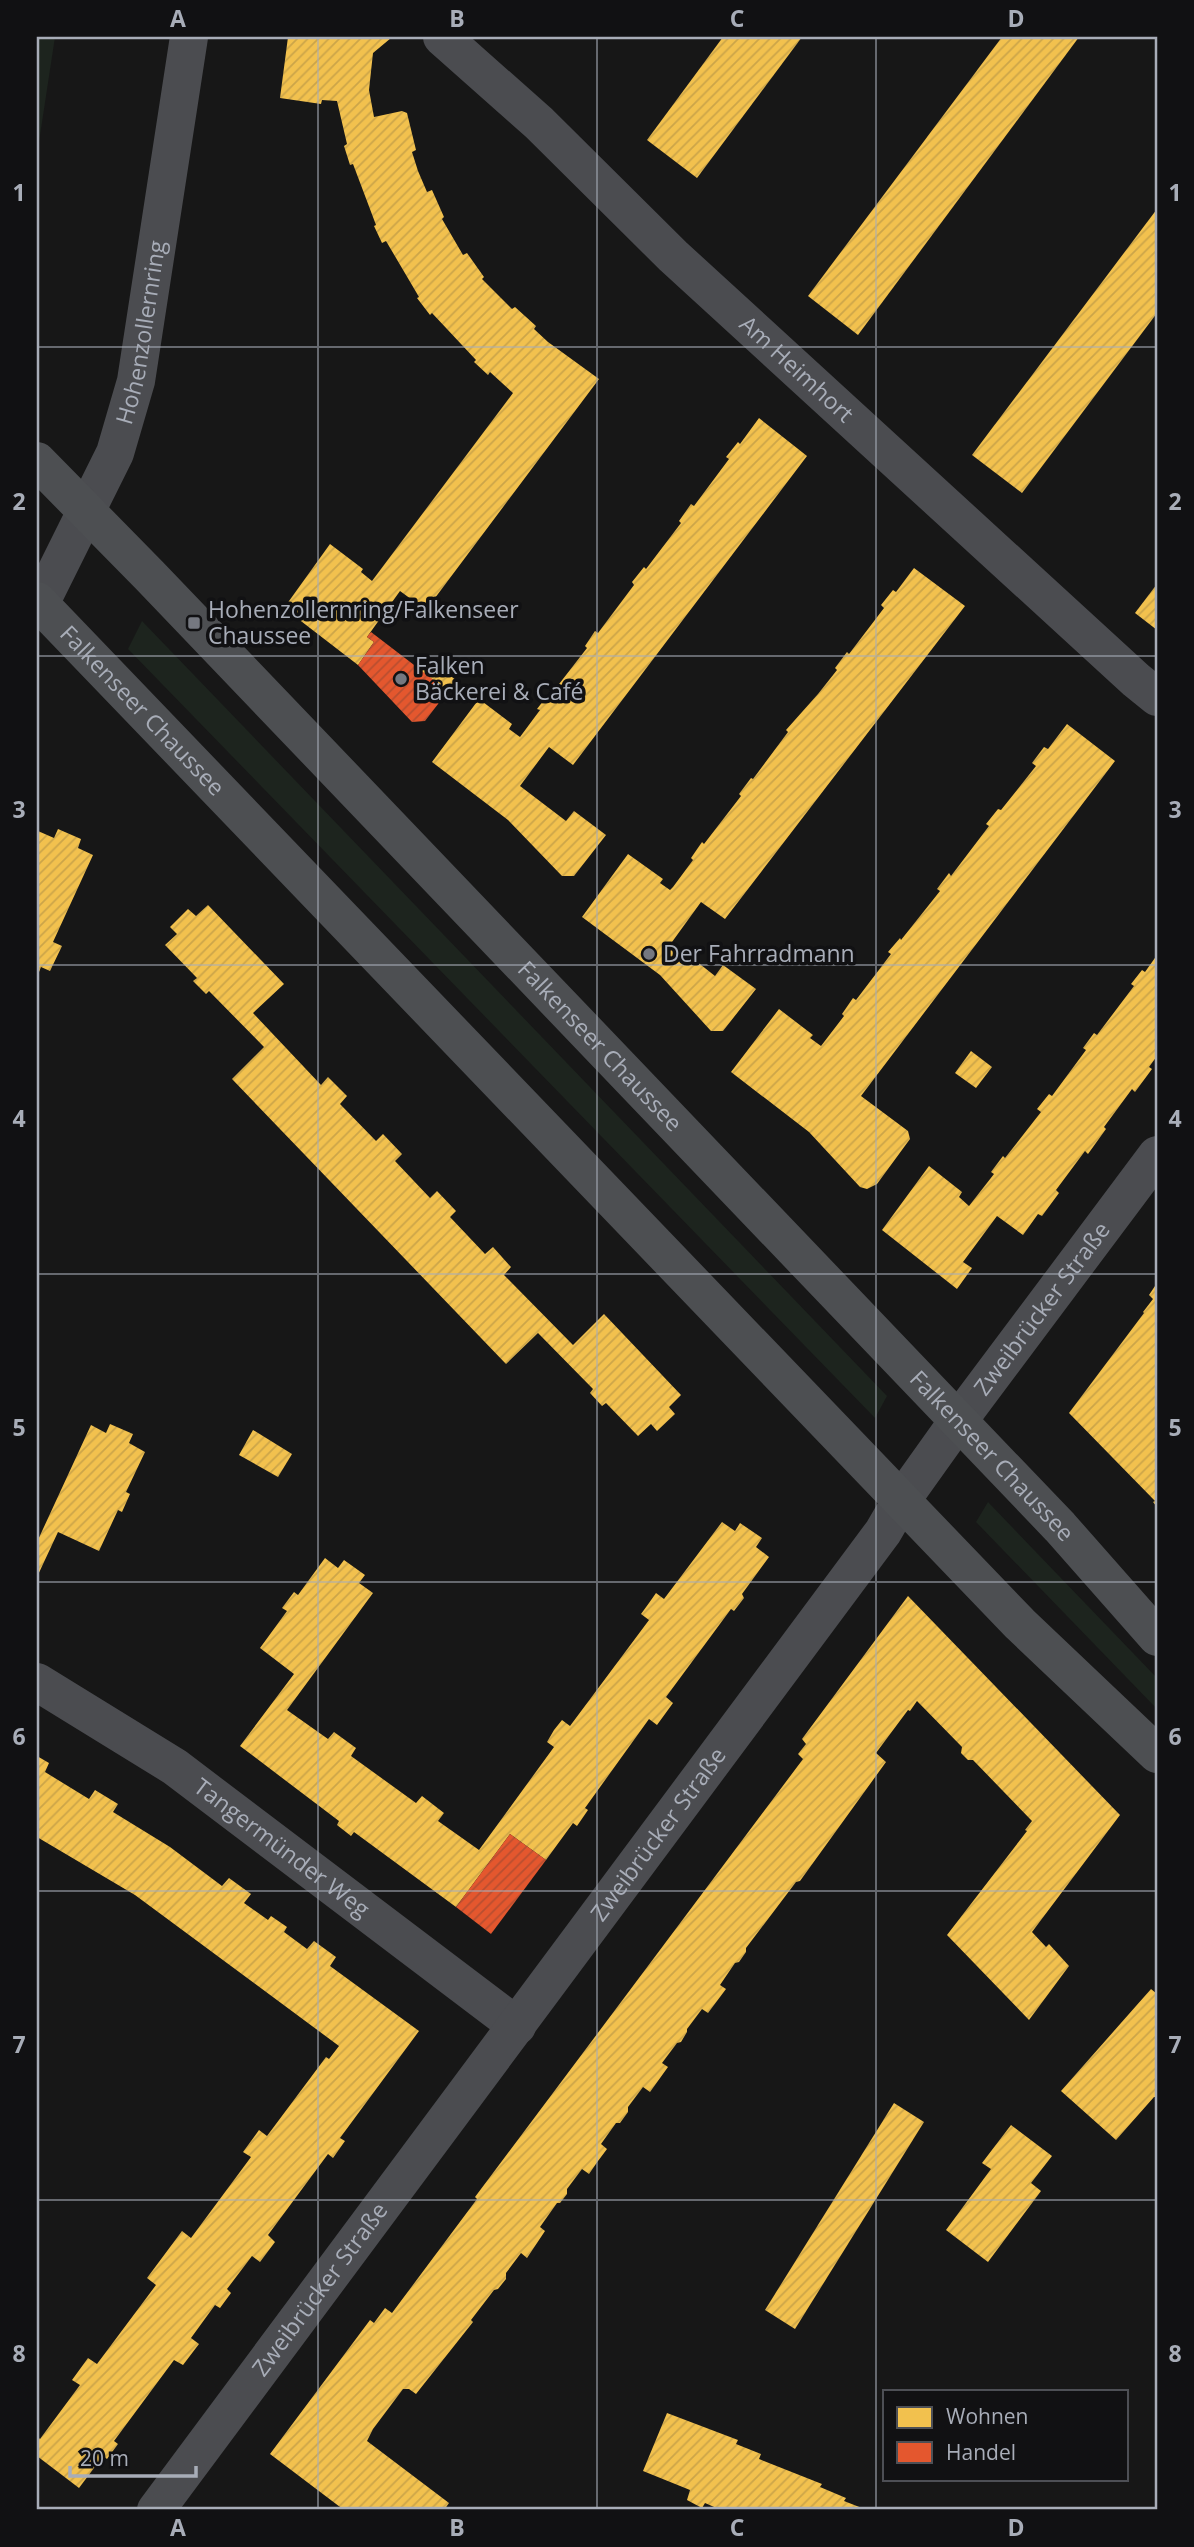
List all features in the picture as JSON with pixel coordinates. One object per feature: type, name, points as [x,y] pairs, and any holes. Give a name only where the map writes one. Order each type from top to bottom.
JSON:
[{"type":"main road","name":"Falkenseer Chaussee","points":[[37,461],[1060,1527],[1157,1637]]},
{"type":"main road","name":"Falkenseer Chaussee","points":[[38,605],[1020,1624],[1157,1754]]},
{"type":"street","name":"Hohenzollernring","points":[[38,605],[115,453],[136,381],[189,37]]},
{"type":"street","name":"Am Heimhort","points":[[442,37],[539,122],[673,256],[1157,697]]},
{"type":"street","name":"Zweibrücker Straße","points":[[156,2510],[883,1531],[958,1421],[1157,1155]]},
{"type":"street","name":"Tangermünder Weg","points":[[37,1682],[175,1766],[517,2026]]},
{"type":"shaded area","points":[[37,37],[55,37],[37,155]]},
{"type":"shaded area","points":[[142,621],[887,1396],[875,1418],[128,649]]},
{"type":"shaded area","points":[[988,1502],[1157,1678],[1157,1709],[976,1522]]},
{"type":"building: Wohnen","points":[[288,37],[391,38],[373,53],[369,90],[374,117],[402,111],[407,113],[416,150],[412,152],[418,171],[427,192],[432,190],[444,217],[442,219],[463,255],[467,253],[484,277],[482,279],[512,309],[515,307],[536,326],[534,329],[548,342],[599,379],[426,610],[400,591],[367,637],[374,642],[358,665],[284,608],[330,544],[363,569],[361,572],[372,581],[513,393],[490,372],[488,375],[474,362],[476,360],[432,313],[430,315],[417,298],[419,297],[386,241],[382,243],[353,164],[350,165],[337,101],[322,100],[321,104],[280,98]]},
{"type":"building: Wohnen","points":[[723,37],[802,37],[697,178],[647,140]]},
{"type":"building: Wohnen","points":[[1002,37],[1079,37],[858,335],[808,296]]},
{"type":"building: Wohnen","points":[[1157,209],[1157,313],[1022,493],[972,455]]},
{"type":"building: Wohnen","points":[[759,418],[807,456],[573,765],[549,747],[520,786],[566,821],[574,811],[606,835],[574,876],[562,876],[508,820],[432,762],[479,699],[512,724],[509,729],[520,737],[540,710],[537,709],[587,648],[585,646],[595,631],[598,633],[634,585],[632,582],[644,567],[646,569],[681,523],[679,521],[691,504],[694,506],[729,459],[726,457],[738,442],[740,444]]},
{"type":"building: Wohnen","points":[[914,568],[965,606],[725,919],[701,902],[672,942],[715,976],[723,965],[756,989],[723,1031],[711,1031],[660,975],[582,917],[628,854],[663,879],[660,883],[670,890],[673,887],[693,860],[691,858],[702,842],[704,844],[788,732],[786,730],[837,670],[835,668],[847,652],[849,654],[884,608],[881,605],[893,590],[896,592]]},
{"type":"building: Wohnen","points":[[1157,584],[1157,630],[1135,613]]},
{"type":"building: Wohnen","points":[[423,656],[456,680],[448,691],[415,667]]},
{"type":"building: Wohnen","points":[[1067,724],[1115,761],[861,1096],[908,1131],[910,1139],[877,1184],[867,1189],[860,1187],[809,1132],[731,1072],[779,1009],[813,1035],[810,1038],[821,1046],[844,1016],[842,1014],[853,998],[856,1000],[891,954],[888,952],[900,938],[901,940],[940,891],[937,889],[949,873],[951,876],[989,826],[986,824],[998,809],[1001,810],[1036,766],[1032,763],[1044,747],[1048,749]]},
{"type":"building: Wohnen","points":[[58,829],[81,839],[78,848],[93,855],[53,942],[62,946],[50,971],[41,967],[37,977],[37,834],[38,831],[54,838]]},
{"type":"building: Wohnen","points":[[208,905],[284,984],[253,1013],[321,1085],[328,1077],[347,1096],[340,1104],[376,1141],[383,1134],[402,1154],[395,1161],[430,1198],[437,1191],[456,1211],[450,1217],[485,1254],[493,1247],[511,1267],[504,1275],[573,1345],[604,1314],[681,1395],[669,1407],[675,1414],[657,1431],[651,1424],[638,1436],[606,1403],[602,1406],[590,1393],[593,1389],[538,1333],[506,1364],[232,1079],[264,1047],[209,991],[206,994],[193,981],[197,978],[165,945],[177,934],[170,927],[188,909],[196,916]]},
{"type":"building: Wohnen","points":[[1157,955],[1157,1056],[1149,1067],[1152,1069],[1135,1092],[1132,1089],[1088,1154],[1085,1151],[1056,1190],[1059,1193],[1042,1216],[1038,1214],[1023,1235],[997,1216],[963,1262],[972,1268],[957,1289],[882,1230],[929,1166],[962,1192],[959,1197],[969,1206],[994,1174],[991,1172],[1003,1156],[1005,1158],[1041,1112],[1037,1109],[1049,1094],[1052,1096],[1086,1050],[1083,1048],[1094,1033],[1097,1035],[1134,986],[1131,984],[1142,970],[1145,972]]},
{"type":"building: Wohnen","points":[[971,1051],[992,1067],[976,1088],[955,1073]]},
{"type":"building: Wohnen","points":[[1157,1283],[1157,1507],[1153,1502],[1155,1501],[1069,1413],[1144,1313],[1153,1299],[1149,1295]]},
{"type":"building: Wohnen","points":[[110,1424],[133,1434],[129,1443],[145,1452],[126,1492],[130,1494],[122,1512],[118,1510],[99,1551],[58,1532],[37,1577],[37,1542],[91,1425],[106,1433]]},
{"type":"building: Wohnen","points":[[253,1430],[292,1454],[278,1477],[239,1455]]},
{"type":"building: Wohnen","points":[[722,1522],[735,1531],[740,1523],[762,1538],[756,1547],[769,1557],[742,1594],[744,1598],[734,1611],[731,1609],[666,1697],[673,1703],[657,1725],[649,1719],[585,1808],[588,1810],[577,1826],[573,1823],[546,1860],[510,1834],[456,1907],[354,1832],[351,1836],[337,1825],[339,1821],[240,1746],[294,1674],[260,1648],[287,1611],[282,1608],[294,1592],[298,1595],[325,1558],[338,1568],[344,1560],[365,1575],[359,1583],[373,1593],[287,1710],[328,1739],[334,1732],[356,1748],[351,1756],[416,1803],[422,1796],[444,1813],[438,1821],[479,1850],[554,1747],[547,1742],[554,1730],[562,1720],[570,1726],[649,1620],[641,1614],[656,1593],[664,1599]]},
{"type":"building: Wohnen","points":[[908,1596],[1120,1815],[1032,1932],[1046,1947],[1049,1944],[1069,1966],[1029,2020],[947,1935],[1032,1821],[973,1760],[968,1760],[961,1753],[962,1747],[917,1701],[876,1753],[886,1762],[800,1881],[796,1882],[746,1948],[739,1962],[735,1963],[720,1985],[726,1989],[708,2013],[702,2009],[681,2042],[677,2043],[662,2063],[668,2067],[650,2092],[643,2087],[620,2123],[616,2123],[601,2144],[607,2149],[589,2174],[582,2169],[567,2189],[567,2194],[540,2227],[545,2231],[527,2258],[521,2253],[506,2273],[506,2279],[494,2290],[471,2320],[473,2322],[416,2394],[409,2389],[403,2389],[373,2429],[367,2441],[449,2503],[444,2510],[344,2510],[270,2454],[370,2320],[374,2323],[385,2308],[392,2313],[477,2199],[475,2197],[803,1759],[798,1754],[806,1744],[802,1739]]},
{"type":"building: Wohnen","points":[[37,1756],[49,1763],[45,1772],[89,1799],[95,1790],[118,1804],[113,1812],[170,1847],[222,1886],[229,1878],[251,1894],[244,1903],[268,1920],[271,1916],[287,1927],[284,1932],[307,1949],[314,1941],[336,1957],[330,1966],[419,2031],[340,2138],[345,2141],[333,2158],[328,2154],[268,2235],[275,2242],[260,2262],[252,2256],[227,2289],[231,2293],[220,2308],[215,2305],[191,2338],[199,2344],[183,2365],[174,2360],[114,2441],[118,2444],[107,2459],[103,2456],[79,2488],[37,2456],[37,2436],[40,2439],[80,2385],[72,2380],[88,2358],[97,2364],[156,2285],[147,2278],[182,2231],[191,2238],[251,2157],[243,2152],[259,2130],[267,2136],[326,2057],[329,2059],[339,2046],[135,1895],[37,1837]]},
{"type":"building: Wohnen","points":[[1151,1989],[1157,1994],[1157,2097],[1154,2097],[1116,2140],[1061,2091]]},
{"type":"building: Wohnen","points":[[894,2103],[924,2122],[795,2329],[765,2310]]},
{"type":"building: Wohnen","points":[[1011,2125],[1052,2156],[1031,2183],[1041,2191],[988,2262],[946,2230],[991,2169],[982,2163]]},
{"type":"building: Wohnen","points":[[667,2413],[738,2440],[736,2444],[761,2454],[759,2459],[822,2484],[820,2487],[846,2498],[844,2501],[867,2510],[721,2510],[705,2503],[702,2508],[687,2500],[690,2490],[643,2471]]},
{"type":"building: Handel","name":"Falken Bäckerei & Café","points":[[371,632],[448,691],[425,721],[412,722],[358,665],[374,642],[367,637]]},
{"type":"building: Handel","points":[[510,1834],[546,1860],[491,1934],[456,1907]]},
{"type":"place","name":"Hohenzollernring/Falkenseer Chaussee","points":[[194,623]]},
{"type":"place","name":"Falken Bäckerei & Café","points":[[401,679]]},
{"type":"place","name":"Der Fahrradmann","points":[[649,954]]}]
